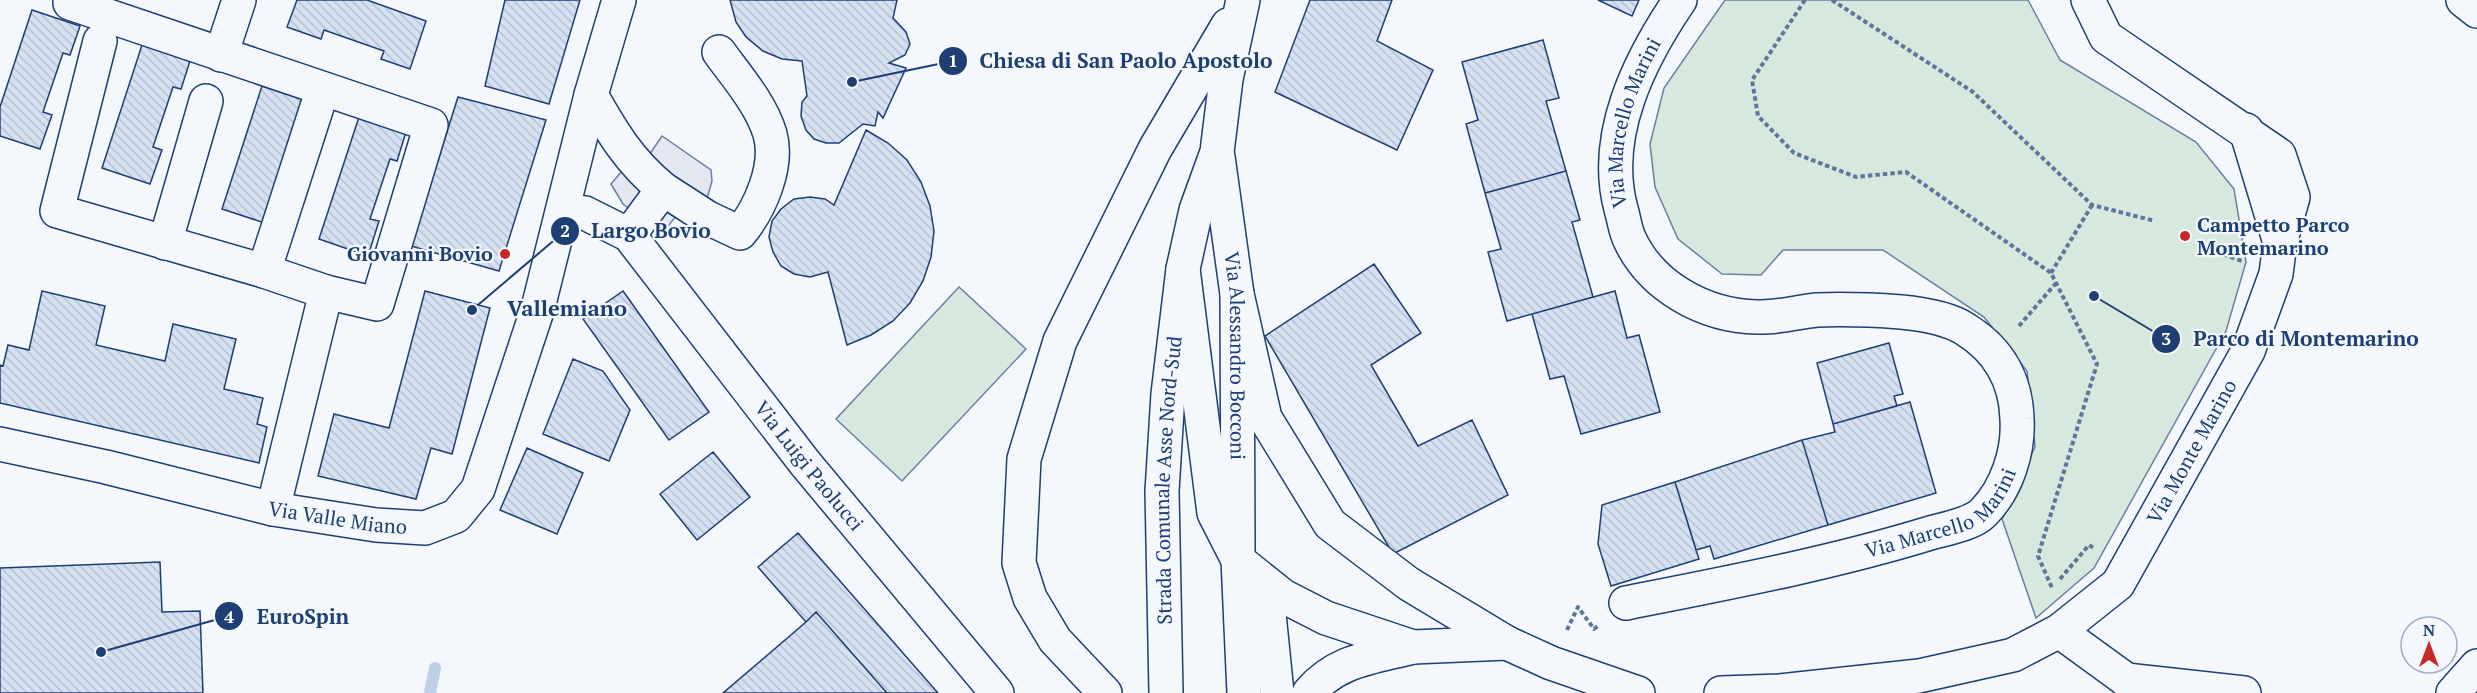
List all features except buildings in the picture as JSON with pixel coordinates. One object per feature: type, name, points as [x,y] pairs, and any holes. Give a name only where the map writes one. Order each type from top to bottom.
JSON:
[{"type":"main road","points":[[220,55],[238,0]]},
{"type":"main road","name":"Via Valle Miano","points":[[0,444],[106,466],[273,509],[376,525],[425,528],[456,516],[478,489],[538,308],[591,95],[619,0]]},
{"type":"main road","points":[[1105,693],[1055,640],[1030,598],[1019,563],[1024,459],[1060,341],[1155,149],[1243,0]]},
{"type":"main road","name":"Via Alessandro Bocconi","points":[[1183,269],[1196,210],[1217,152],[1226,79],[1243,0]]},
{"type":"main road","name":"Via Marcello Marini","points":[[1626,603],[1796,568],[1905,541],[1982,515],[2005,483],[2018,435],[2016,393],[1996,353],[1964,328],[1924,315],[1865,309],[1817,310],[1757,317],[1711,310],[1671,290],[1648,268],[1629,238],[1618,199],[1617,149],[1625,105],[1643,61],[1659,31],[1680,0]]},
{"type":"main road","name":"Via Monte Marino","points":[[1721,693],[1780,691],[1919,676],[2013,656],[2060,631],[2118,584],[2248,351],[2276,274],[2280,243],[2293,197],[2279,155],[2246,130],[2172,84],[2106,36],[2088,0]]},
{"type":"main road","points":[[2463,0],[2477,11]]},
{"type":"main road","points":[[70,3],[431,125],[377,304],[326,292],[264,271],[57,211],[100,41]]},
{"type":"main road","points":[[591,95],[613,134],[638,168],[663,189],[708,218],[740,233],[754,217],[770,178],[771,136],[755,102],[719,52]]},
{"type":"main road","points":[[165,243],[206,101]]},
{"type":"main road","points":[[264,271],[317,107]]},
{"type":"main road","name":"Via Alessandro Bocconi","points":[[1217,152],[1237,294],[1238,560]]},
{"type":"main road","points":[[563,211],[585,213],[629,235],[663,189]]},
{"type":"main road","name":"Via Luigi Paolucci","points":[[629,235],[805,463],[997,693]]},
{"type":"main road","points":[[1183,269],[1215,513],[1238,560],[1268,604],[1277,693]]},
{"type":"main road","name":"Strada Comunale Asse Nord-Sud","points":[[1165,679],[1162,491],[1168,394],[1183,269]]},
{"type":"main road","points":[[273,509],[326,292]]},
{"type":"main road","points":[[1237,294],[1265,418],[1330,524],[1409,584],[1507,643],[1551,663],[1638,693]]},
{"type":"main road","points":[[1238,560],[1283,596],[1326,618],[1413,647]]},
{"type":"main road","points":[[1238,560],[1244,693]]},
{"type":"main road","points":[[2060,631],[2135,687],[2244,693]]},
{"type":"main road","points":[[1309,693],[1322,678],[1346,664],[1413,647],[1507,643]]},
{"type":"main road","points":[[2453,693],[2477,666]]},
{"type":"main road","name":"Via Monte Marino","points":[[1876,693],[1919,676]]},
{"type":"path","points":[[1805,0],[1752,80],[1758,116],[1794,153],[1856,177],[1906,172],[2051,273],[2097,364],[2038,556],[2052,589],[2089,545]]},
{"type":"path","points":[[1832,0],[1973,92],[2092,205],[2155,221]]},
{"type":"path","points":[[2051,273],[2092,205]]},
{"type":"path","points":[[1996,353],[2056,283]]},
{"type":"path","points":[[1551,663],[1578,607],[1594,629],[1626,603]]},
{"type":"shaded area","points":[[1725,0],[2028,0],[2060,60],[2196,142],[2234,189],[2246,262],[2226,331],[2094,568],[2036,618],[2002,519],[2035,447],[2027,371],[1984,317],[1883,250],[1783,250],[1761,275],[1722,274],[1678,239],[1655,187],[1650,144],[1664,88]]},
{"type":"shaded area","points":[[662,136],[711,170],[712,181],[706,202],[678,214],[662,233],[623,204],[611,184],[627,165],[647,158]]},
{"type":"shaded area","points":[[959,287],[1026,349],[902,481],[836,419]]},
{"type":"waterway","points":[[430,693],[435,668]]},
{"type":"place","name":"Chiesa di San Paolo Apostolo","points":[[852,82]]},
{"type":"place","name":"Campetto Parco Montemarino","points":[[2185,236]]},
{"type":"place","name":"Giovanni Bovio","points":[[505,254]]},
{"type":"place","name":"Parco di Montemarino","points":[[2094,296]]},
{"type":"place","name":"Largo Bovio","points":[[472,310]]},
{"type":"place","name":"EuroSpin","points":[[101,652]]},
{"type":"district","name":"Vallemiano","points":[[567,308]]}]
